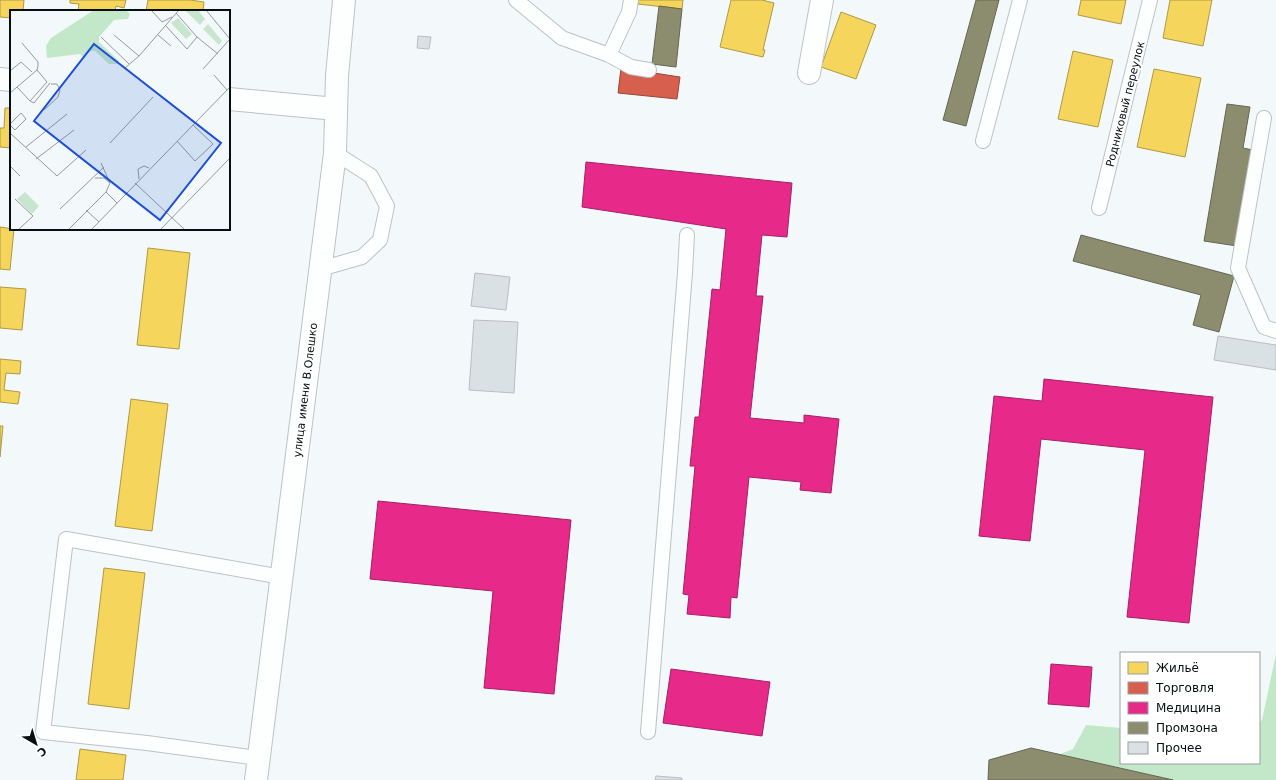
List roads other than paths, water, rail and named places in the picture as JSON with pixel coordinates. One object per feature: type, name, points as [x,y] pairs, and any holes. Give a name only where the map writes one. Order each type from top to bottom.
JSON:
[{"type":"street","name":"улица имени В.Олешко","points":[[256,780],[335,153],[337,76],[344,0]]},
{"type":"street","points":[[808,73],[822,0]]},
{"type":"street","points":[[230,99],[336,109]]},
{"type":"lane","points":[[516,0],[562,38],[609,55],[631,67],[648,70]]},
{"type":"lane","points":[[609,55],[629,12],[631,0]]},
{"type":"lane","points":[[983,141],[1020,0]]},
{"type":"lane","name":"Родниковый переулок","points":[[1099,208],[1150,0]]},
{"type":"lane","points":[[1264,118],[1238,268],[1264,327],[1276,331]]},
{"type":"lane","points":[[320,269],[362,257],[380,240],[387,206],[371,176],[335,153]]},
{"type":"lane","points":[[648,732],[687,236]]},
{"type":"lane","points":[[258,758],[147,743],[42,732],[66,539],[282,577]]}]
